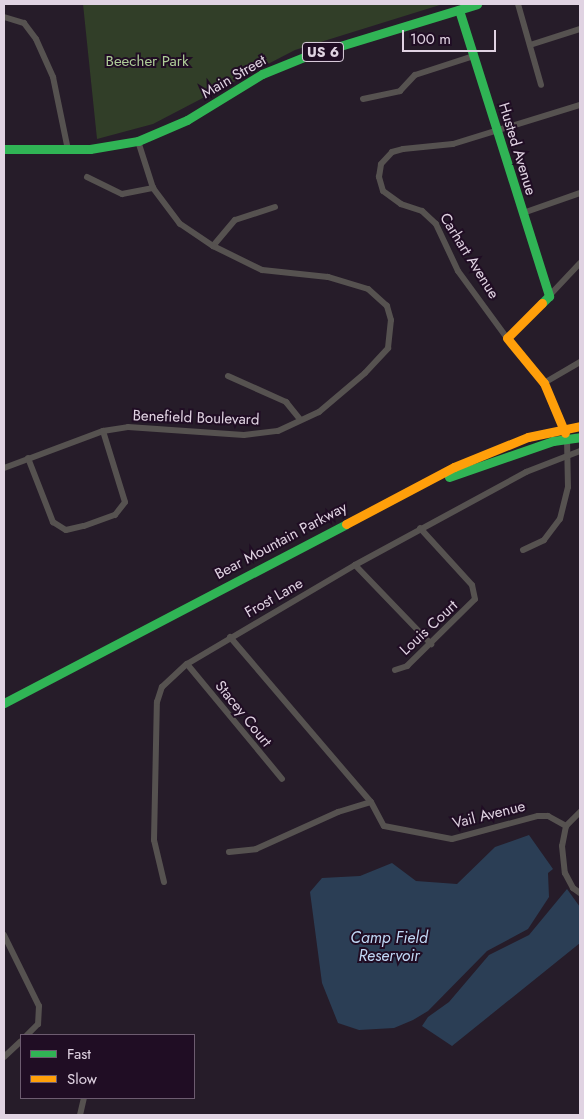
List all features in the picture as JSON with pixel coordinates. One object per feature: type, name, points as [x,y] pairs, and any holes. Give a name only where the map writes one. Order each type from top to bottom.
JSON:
[{"type":"main road","name":"Main Street","points":[[4,150],[112,148],[138,141],[187,120],[262,74],[304,57],[477,4]]},
{"type":"main road","name":"Husted Avenue","points":[[459,10],[549,296]]},
{"type":"main road","points":[[508,338],[549,296]]},
{"type":"main road","name":"Carhart Avenue","points":[[508,338],[544,383],[567,439]]},
{"type":"main road","name":"Bear Mountain Parkway","points":[[4,702],[444,472],[506,444],[564,428],[580,426]]},
{"type":"main road","name":"Bear Mountain Parkway","points":[[4,710],[432,485],[489,462],[567,439],[580,437]]},
{"type":"street","points":[[518,4],[541,85]]},
{"type":"street","points":[[4,17],[24,23],[36,39],[53,77],[68,150]]},
{"type":"street","points":[[530,45],[580,29]]},
{"type":"street","points":[[363,99],[400,91],[415,75],[474,56]]},
{"type":"street","name":"Carhart Avenue","points":[[508,338],[463,278],[436,224],[422,211],[388,196],[379,177],[384,158],[392,152],[453,144],[580,105]]},
{"type":"street","name":"Benefield Boulevard","points":[[4,468],[103,431],[143,426],[244,436],[278,431],[319,412],[365,373],[388,348],[391,320],[387,306],[358,284],[328,277],[262,270],[213,246],[180,224],[153,188],[138,141]]},
{"type":"street","points":[[87,177],[122,194],[153,188]]},
{"type":"street","points":[[523,213],[580,193]]},
{"type":"street","points":[[213,246],[235,220],[275,207]]},
{"type":"street","points":[[549,296],[580,264]]},
{"type":"street","points":[[544,383],[580,362]]},
{"type":"street","points":[[228,376],[286,402],[300,420]]},
{"type":"street","points":[[28,458],[53,522],[66,530],[84,526],[114,515],[125,502],[103,431]]},
{"type":"street","points":[[523,550],[544,540],[560,518],[566,498],[569,454],[567,439]]},
{"type":"street","name":"Frost Lane","points":[[164,882],[154,840],[157,702],[162,687],[187,664],[354,565],[526,472],[580,451]]},
{"type":"street","name":"Louis Court","points":[[395,670],[407,666],[472,605],[475,592],[420,528]]},
{"type":"street","points":[[354,565],[431,644]]},
{"type":"street","name":"Vail Avenue","points":[[230,637],[371,802],[384,826],[452,838],[538,816],[548,816],[566,826]]},
{"type":"street","name":"Stacey Court","points":[[187,664],[282,779]]},
{"type":"street","points":[[229,852],[256,849],[338,812],[371,802]]},
{"type":"street","points":[[580,812],[566,826],[562,846],[565,873],[573,888],[580,893]]},
{"type":"street","points":[[4,935],[39,1006],[38,1024],[28,1034]]},
{"type":"street","points":[[4,1057],[20,1042]]},
{"type":"street","points":[[80,1115],[84,1099]]},
{"type":"green space","name":"Beecher Park","points":[[83,4],[443,4],[295,50],[153,124],[97,139]]},
{"type":"water","name":"Camp Field Reservoir","points":[[529,835],[553,869],[548,873],[549,897],[528,929],[487,951],[428,1011],[413,1020],[394,1028],[359,1030],[338,1023],[322,983],[310,892],[322,878],[360,876],[392,863],[416,881],[457,884],[495,847]]},
{"type":"water","name":"Camp Field Reservoir","points":[[567,889],[580,907],[580,943],[452,1046],[422,1026],[428,1017],[449,1002],[489,955],[529,935]]},
{"type":"traffic: fast","points":[[4,149],[90,149],[138,141],[187,120],[262,74],[304,57],[477,4]]},
{"type":"traffic: fast","points":[[459,10],[549,296],[542,303]]},
{"type":"traffic: fast","points":[[449,477],[553,441],[580,437]]},
{"type":"traffic: fast","points":[[4,703],[346,524]]},
{"type":"traffic: slow","points":[[542,303],[507,338],[544,383],[565,433]]},
{"type":"traffic: slow","points":[[346,524],[454,467],[528,437],[580,426]]}]
